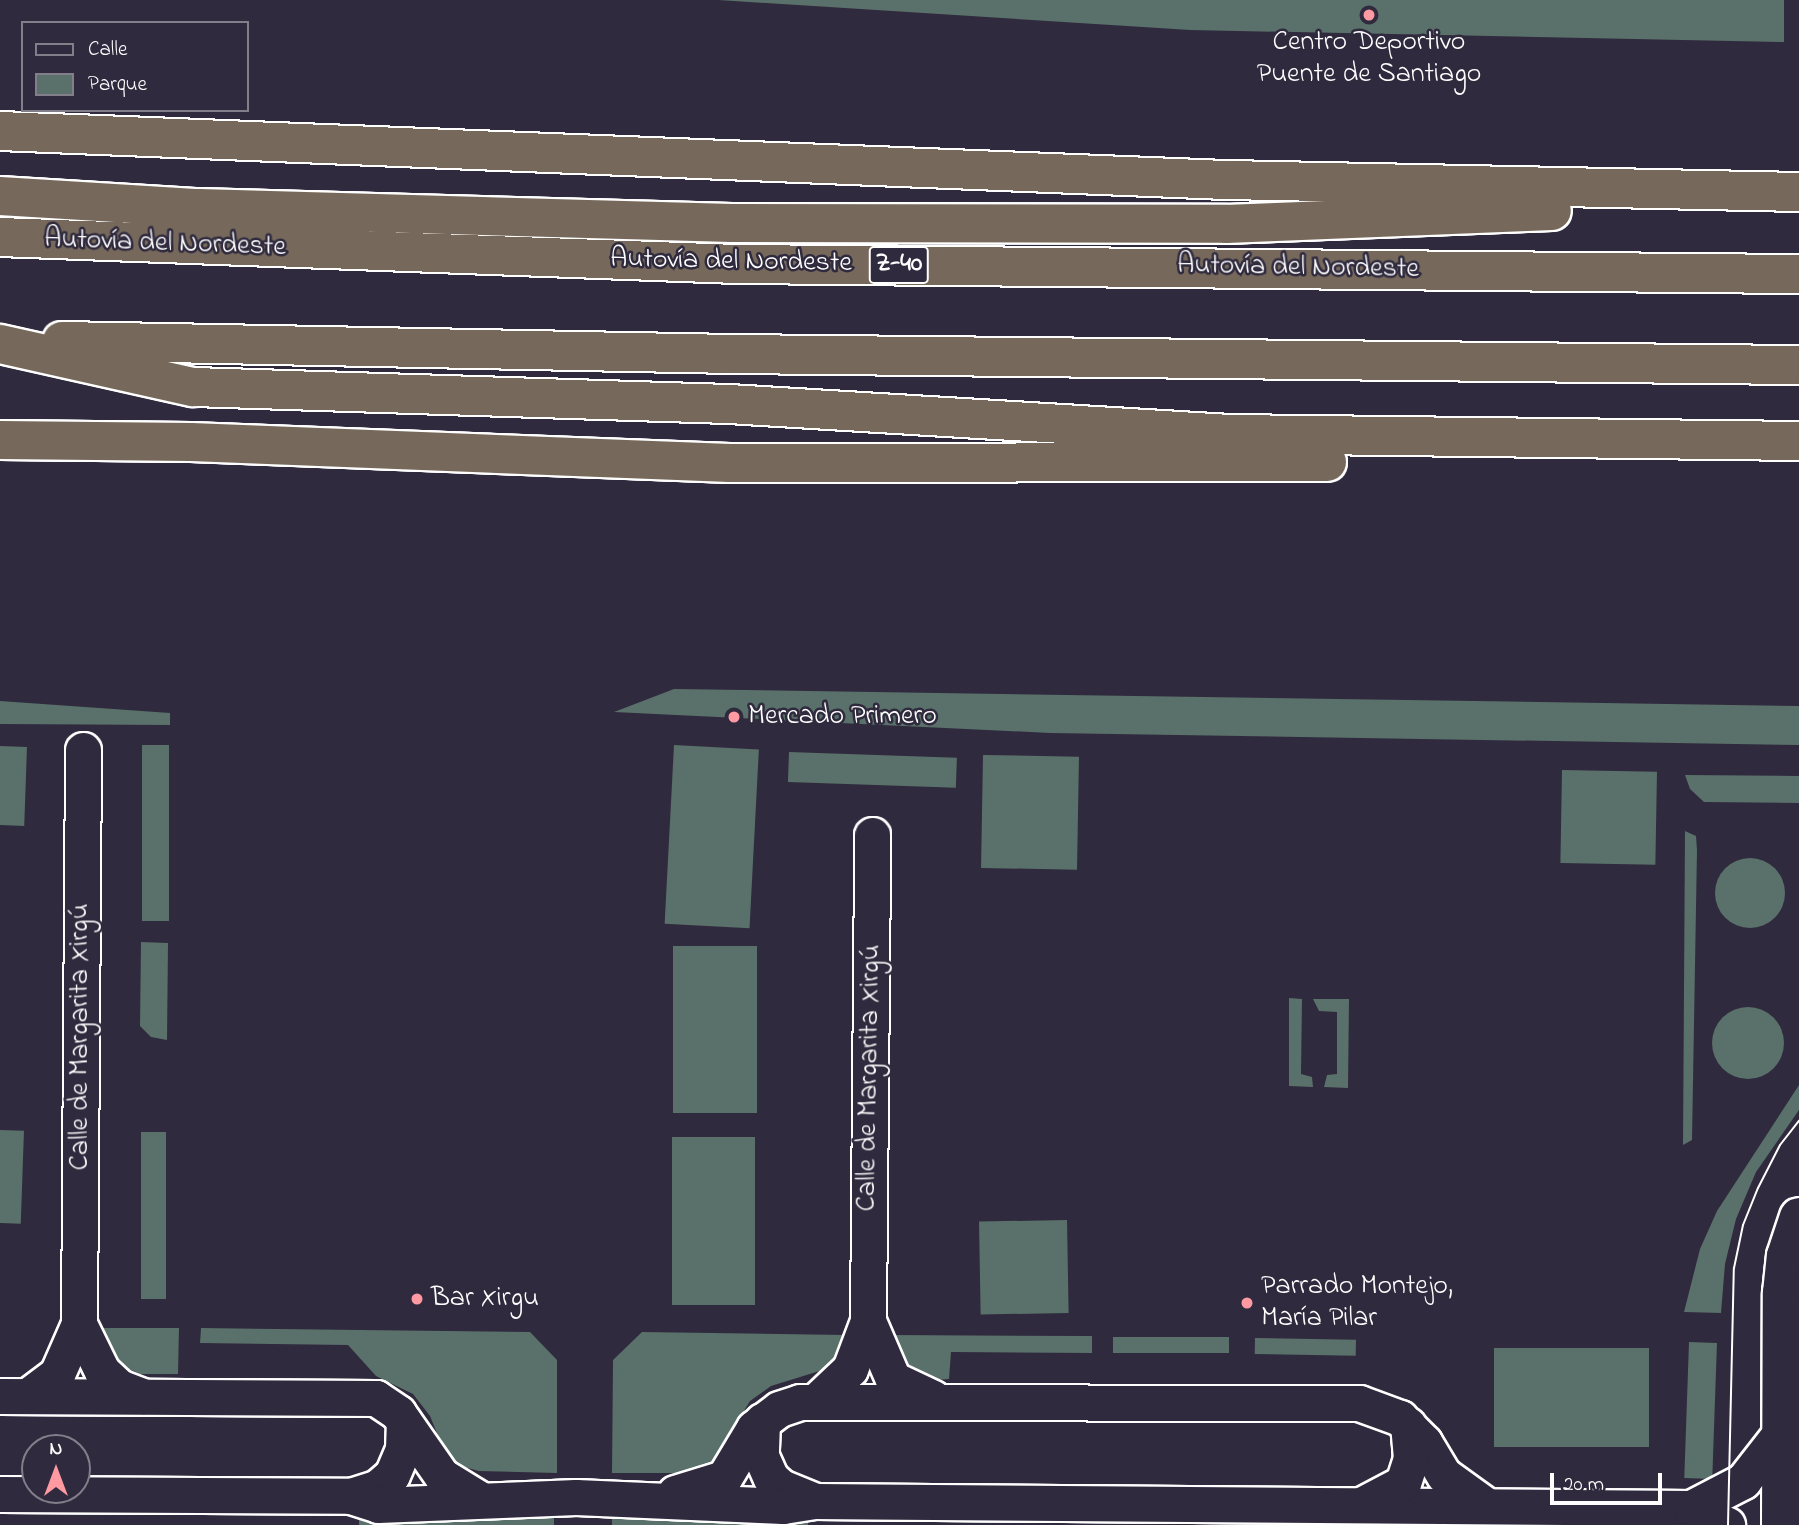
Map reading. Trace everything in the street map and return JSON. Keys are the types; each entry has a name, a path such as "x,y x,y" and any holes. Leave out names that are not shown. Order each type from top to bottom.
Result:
{"highway":[{"path":"0,131 1227,180 1799,192"},
{"path":"0,196 199,208 759,223 1226,224 1799,200"},
{"name":"Autovía del Nordeste","path":"0,237 736,264 1799,274"},
{"path":"0,339 703,353 1799,365"},
{"path":"0,344 193,387 729,404 1229,434 1799,441"},
{"path":"0,422 191,442"},
{"path":"0,440 191,442 730,464 1799,462"}],"main road":[{"path":"1781,1525 1779,1435 1782,1293 1786,1256 1799,1217"}],"street":[{"name":"Calle de Margarita Xirgú","path":"15,1396 57,1374 79,1324 83,750"},
{"name":"Calle de Margarita Xirgú","path":"815,1402 850,1369 867,1321 872,835"},
{"name":"Calle de Margarita Xirgú","path":"867,1321 893,1378 911,1392 935,1399"},
{"name":"Calle de Margarita Xirgú","path":"79,1324 102,1371 119,1387 145,1397"},
{"name":"Calle de Margarita Xirgú","path":"15,1396 360,1396 384,1401 404,1422 442,1476 478,1498"},
{"name":"Calle de Margarita Xirgú","path":"650,1498 703,1488 724,1478 762,1421 788,1405 935,1399 1359,1404 1388,1410 1408,1425 1444,1475 1487,1506"},
{"name":"Calle de Margarita Xirgú","path":"762,1421 761,1457 771,1478 780,1487 815,1501"},
{"name":"Calle de Margarita Xirgú","path":"351,1496 378,1487 392,1475 403,1449 404,1422"},
{"name":"Calle de Margarita Xirgú","path":"1360,1505 1403,1483 1411,1458 1408,1425"},
{"name":"Calle de Margarita Xirgú","path":"1690,1508 1743,1481 1779,1435"},
{"name":"Calle de Margarita Xirgú","path":"0,1494 351,1496 378,1505 453,1505 478,1498 650,1498 743,1506 815,1501 1690,1508 1727,1525"}],"green space":[{"name":"Centro Deportivo Puente de Santiago","path":"718,0 1784,0 1784,42 1190,30"},
{"path":"674,689 1799,706 1799,745 1050,733 614,712"},
{"path":"0,701 170,713 170,725 0,724"},
{"path":"142,745 169,745 169,921 142,921"},
{"path":"674,745 759,749 750,928 665,924"},
{"path":"0,746 27,747 24,826 0,825"},
{"path":"789,752 957,758 956,788 788,782"},
{"path":"983,755 1079,757 1077,870 981,868"},
{"path":"1562,770 1657,772 1655,865 1560,863"},
{"path":"1685,775 1799,776 1799,803 1704,802 1690,789"},
{"path":"1685,831 1696,836 1697,850 1692,1140 1683,1145"},
{"path":"1750,858 1775,868 1785,893 1775,918 1750,928 1725,918 1715,893 1725,868"},
{"path":"141,942 168,943 167,1040 151,1037 140,1026"},
{"path":"673,946 757,946 757,1113 673,1113"},
{"path":"1289,998 1302,999 1301,1074 1312,1077 1313,1087 1289,1086"},
{"path":"1313,999 1349,999 1348,1088 1324,1087 1327,1075 1337,1074 1337,1012 1319,1011"},
{"path":"1748,1007 1768,1013 1778,1023 1784,1043 1778,1063 1768,1073 1748,1079 1728,1073 1718,1063 1712,1043 1718,1023 1728,1013"},
{"path":"1799,1085 1799,1110 1756,1172 1736,1219 1725,1264 1721,1313 1684,1312 1700,1249 1717,1211"},
{"path":"0,1130 24,1131 21,1224 0,1223"},
{"path":"141,1132 166,1132 166,1299 141,1299"},
{"path":"672,1137 755,1137 755,1305 672,1305"},
{"path":"1067,1220 1069,1313 981,1315 979,1222"},
{"path":"101,1328 179,1328 178,1374 140,1374 126,1368 113,1359 102,1340"},
{"path":"201,1328 530,1332 557,1360 557,1473 479,1471 460,1466 443,1448 430,1416 413,1394 376,1376 348,1345 200,1343"},
{"path":"642,1332 846,1335 838,1356 826,1369 771,1386 750,1401 712,1463 686,1473 612,1473 613,1360"},
{"path":"889,1335 1092,1336 1092,1353 951,1352 949,1379 937,1380 907,1370"},
{"path":"1113,1337 1229,1337 1229,1353 1113,1353"},
{"path":"1255,1338 1356,1340 1356,1356 1255,1354"},
{"path":"1689,1342 1717,1343 1712,1479 1684,1478"},
{"path":"1494,1348 1649,1348 1649,1447 1494,1447"},
{"path":"359,1514 554,1516 554,1525 359,1525"},
{"path":"612,1515 808,1519 808,1525 612,1525"}],"tram line":[{"path":"1728,1525 1734,1268 1743,1225 1758,1188 1780,1145 1799,1121"}],"place":[{"name":"Centro Deportivo Puente de Santiago","path":"1369,15"},
{"name":"Mercado Primero","path":"734,717"},
{"name":"Bar Xirgu","path":"417,1299"},
{"name":"Parrado Montejo, María Pilar","path":"1247,1303"}]}
